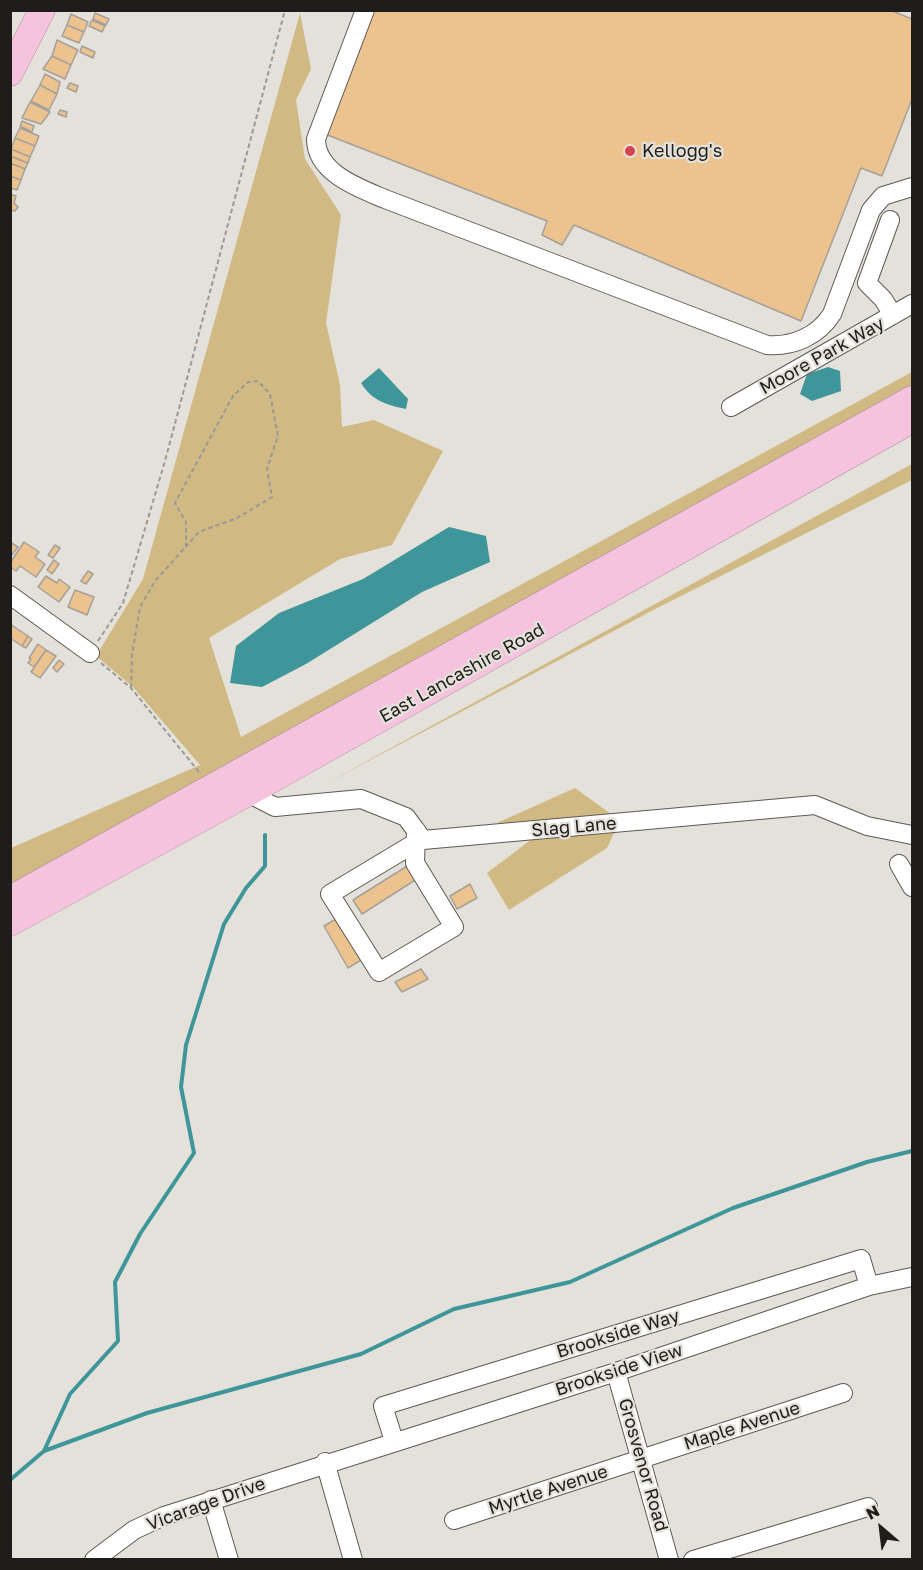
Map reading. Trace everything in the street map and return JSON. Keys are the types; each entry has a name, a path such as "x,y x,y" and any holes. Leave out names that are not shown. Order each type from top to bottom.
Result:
{"highway":[{"path":"10,73 42,10"},
{"name":"East Lancashire Road","path":"10,922 230,791 912,399"},
{"name":"East Lancashire Road","path":"10,899 230,791 912,420"}],"street":[{"path":"365,10 316,139 319,156 333,171 346,181 385,199 767,345 790,344 805,338 826,323 832,314 871,210 883,196 912,188"},
{"path":"890,220 867,283 893,315"},
{"name":"Moore Park Way","path":"731,406 912,304"},
{"path":"10,595 90,653"},
{"name":"Slag Lane","path":"230,791 275,807 361,799 406,818 416,837 423,840 815,805 867,826 912,835"},
{"path":"416,837 415,862 454,927 379,972 330,894 416,837"},
{"path":"899,864 912,886"},
{"name":"Brookside Way","path":"394,1441 383,1406 861,1259 869,1286"},
{"name":"Brookside View","path":"325,1462 616,1371 869,1286 912,1277"},
{"name":"Grosvenor Road","path":"616,1371 669,1560"},
{"name":"Maple Avenue","path":"642,1459 843,1393"},
{"name":"Myrtle Avenue","path":"454,1520 642,1459"},
{"path":"325,1462 353,1560"},
{"name":"Vicarage Drive","path":"94,1560 148,1523 325,1462"},
{"path":"211,1500 229,1560"},
{"path":"693,1560 868,1507"}],"path":[{"path":"230,791 131,688 90,653 123,603 165,461 285,10"},
{"path":"131,688 132,655 140,607 155,581 186,548 199,532 237,518 272,497 267,469 278,436 270,394 258,381 248,382 233,396 175,503 186,522 186,548"}],"shaded area":[{"path":"300,13 311,69 296,100 305,159 341,215 326,323 340,385 342,427 374,420 443,451 392,545 340,559 209,638 241,737 912,372 912,387 11,887 11,848 200,765 133,687 96,656 143,579"},
{"path":"912,464 912,480 659,607 323,785"},
{"path":"575,788 611,814 615,831 607,848 509,910 487,873 532,839 530,824 497,823"}],"water":[{"path":"828,367 840,371 841,391 812,401 800,394 807,374"},
{"path":"379,368 408,399 406,409 380,401 361,383"},
{"path":"449,527 486,536 490,562 422,592 306,664 262,687 230,683 236,646 279,613 363,579"}],"building":[{"name":"Kellogg's","path":"372,10 890,10 912,19 912,99 882,176 861,168 801,321 574,225 562,245 542,235 547,221 325,134"},
{"path":"95,13 109,19 106,25 93,19"},
{"path":"71,14 88,22 84,32 67,25"},
{"path":"92,20 105,26 102,32 89,26"},
{"path":"67,25 84,32 79,43 62,36"},
{"path":"57,40 78,50 71,65 52,56"},
{"path":"82,46 95,52 93,58 80,52"},
{"path":"52,56 71,65 65,79 43,69"},
{"path":"45,74 60,82 57,94 40,85"},
{"path":"70,83 78,86 76,92 67,88"},
{"path":"40,85 57,94 49,110 31,101"},
{"path":"30,102 50,112 41,124 22,118"},
{"path":"60,110 67,112 66,117 58,114"},
{"path":"22,121 34,126 32,132 20,126"},
{"path":"20,128 39,136 35,146 15,138"},
{"path":"15,138 35,146 30,157 11,149"},
{"path":"11,149 30,157 28,163 10,156"},
{"path":"10,156 28,163 25,169 10,163"},
{"path":"10,163 25,169 21,180 10,176"},
{"path":"10,176 21,180 17,190 10,188"},
{"path":"10,194 16,196 14,203 18,207 15,211 10,210"},
{"path":"10,542 18,547 10,557"},
{"path":"24,542 39,552 35,557 45,564 36,577 20,566 16,571 10,567"},
{"path":"55,545 60,548 53,558 48,555"},
{"path":"54,560 59,564 52,574 47,570"},
{"path":"88,571 93,574 86,584 81,581"},
{"path":"46,576 57,583 59,579 70,587 59,602 38,587"},
{"path":"75,590 94,597 87,615 68,607"},
{"path":"10,624 28,636 22,646 10,638"},
{"path":"28,636 32,639 26,648 22,646"},
{"path":"38,644 46,650 34,667 28,663"},
{"path":"46,650 56,656 40,678 31,672"},
{"path":"59,660 64,664 57,672 53,668"},
{"path":"412,863 420,877 362,914 353,900"},
{"path":"470,884 477,898 457,909 450,896"},
{"path":"341,916 366,957 348,968 324,926"},
{"path":"421,969 428,979 402,992 395,982"}],"waterway":[{"path":"44,1451 70,1394 118,1341 115,1282 140,1234 194,1153 181,1087 186,1045 224,924 246,888 265,866 265,835"},
{"path":"10,1480 44,1451 147,1413 361,1354 454,1309 570,1282 733,1208 867,1162 912,1151"}],"place":[{"name":"Kellogg's","path":"630,151"}]}
